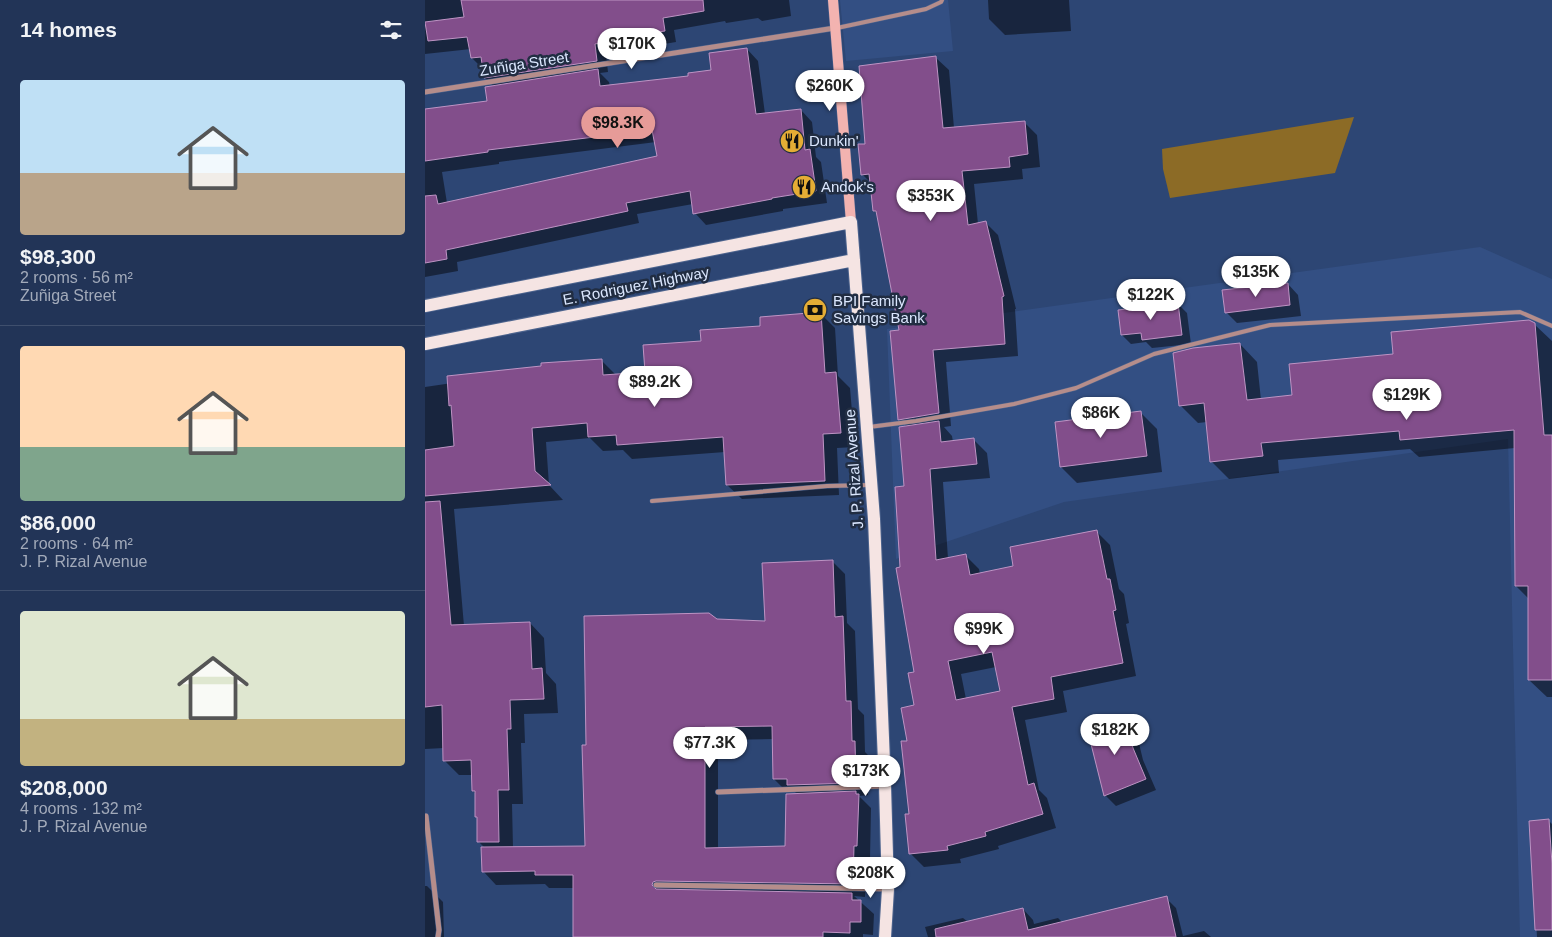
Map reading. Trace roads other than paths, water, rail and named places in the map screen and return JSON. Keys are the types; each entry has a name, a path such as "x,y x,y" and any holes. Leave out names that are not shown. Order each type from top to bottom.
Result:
{"main road":[{"name":"J. P. Rizal Avenue","path":"833,0 874,519 888,889 885,937"},
{"name":"E. Rodriguez Highway","path":"425,306 851,222"},
{"name":"E. Rodriguez Highway","path":"425,344 854,260"}],"street":[{"name":"Zuñiga Street","path":"425,92 835,28"},
{"path":"718,792 885,786"},
{"path":"426,816 439,930 438,937"},
{"path":"656,885 888,889"}],"lane":[{"path":"835,28 926,9 942,0"},
{"path":"867,427 916,421 1014,404 1077,388 1154,354 1270,325 1520,312 1552,326"},
{"path":"652,501 827,486 871,485"}],"place":[{"name":"Dunkin'","path":"792,141"},
{"name":"Andok's","path":"804,187"},
{"name":"BPI Family Savings Bank","path":"815,310"}]}
